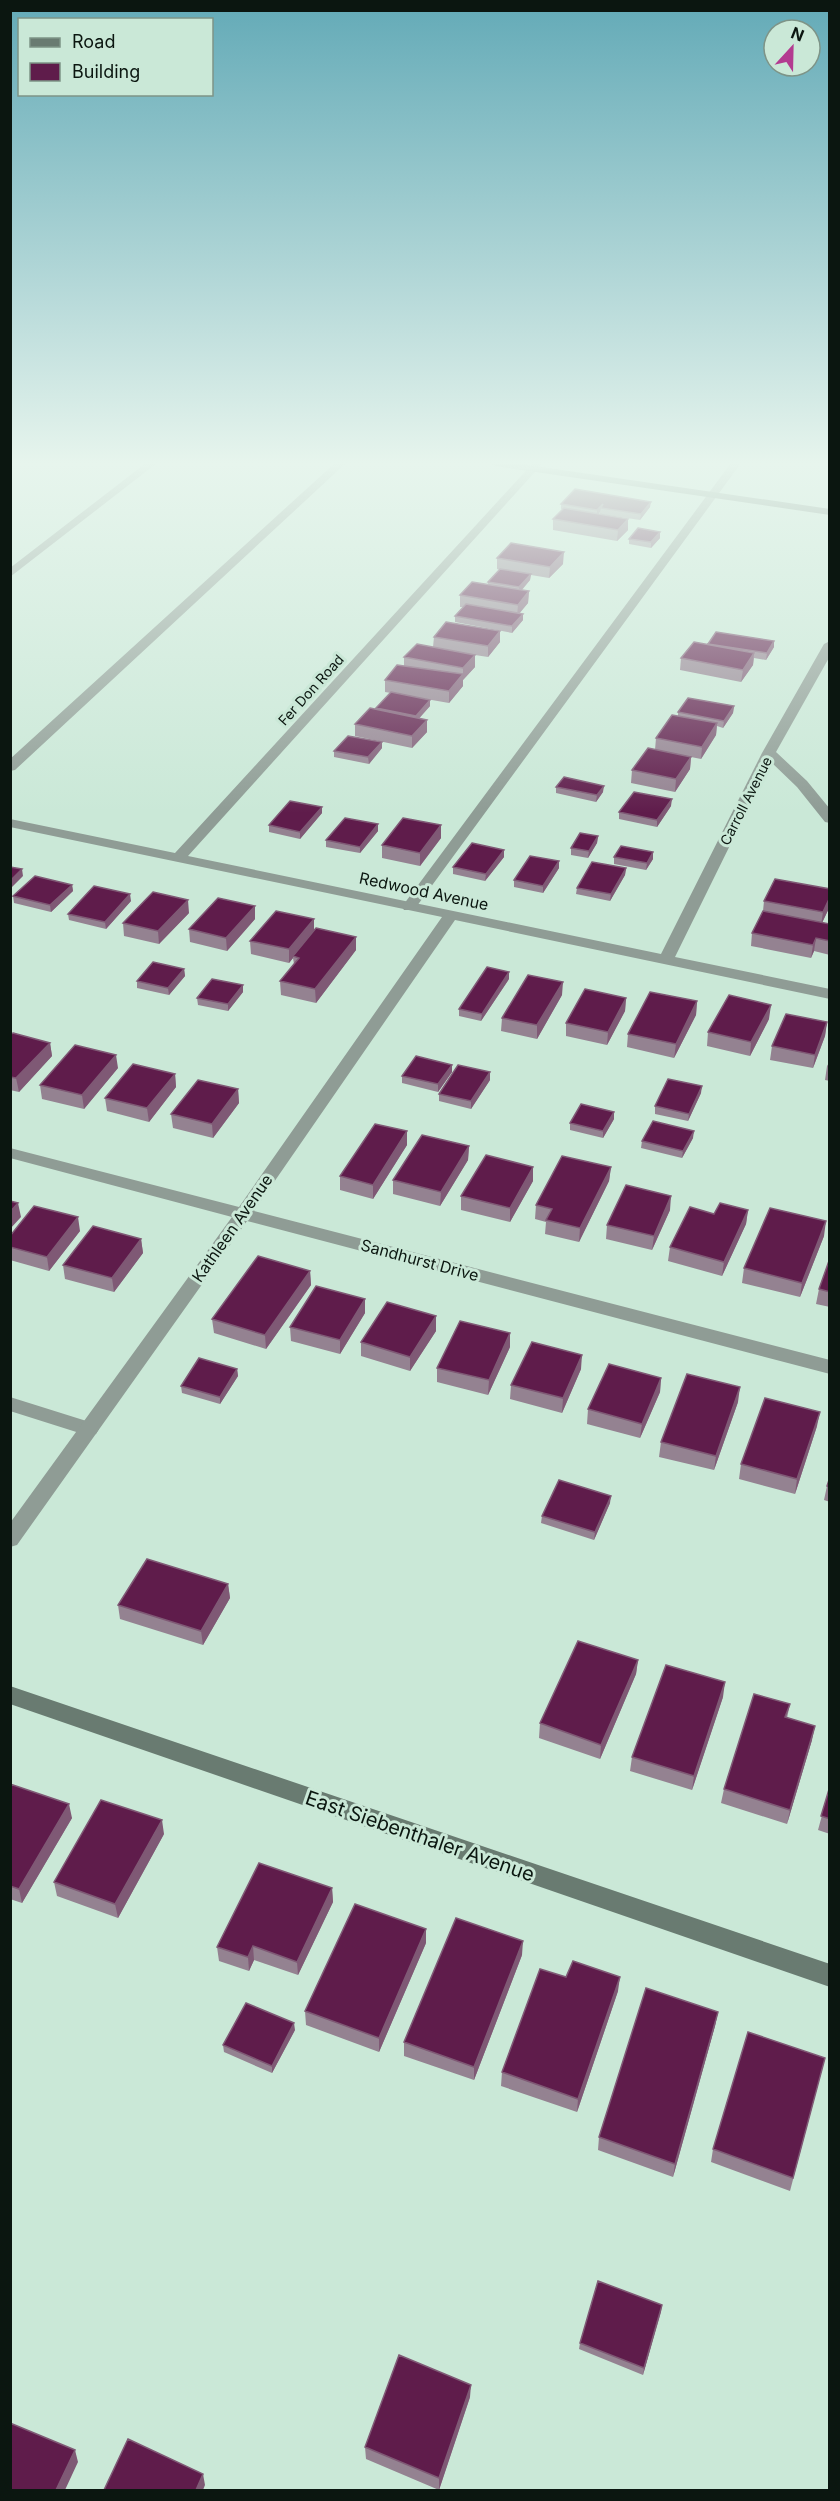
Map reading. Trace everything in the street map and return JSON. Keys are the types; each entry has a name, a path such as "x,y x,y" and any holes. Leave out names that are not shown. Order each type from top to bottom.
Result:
{"main road":[{"name":"East Siebenthaler Avenue","path":"10,1695 140,1737 457,1849 830,1976"}],"street":[{"path":"10,767 214,580"},
{"name":"Fer Don Road","path":"178,858 431,580"},
{"path":"409,907 650,580"},
{"name":"Carroll Avenue","path":"666,960 769,753 830,644"},
{"path":"769,753 802,784 830,819"},
{"name":"Redwood Avenue","path":"10,823 830,994"},
{"name":"Kathleen Avenue","path":"10,1539 243,1214 451,915"},
{"name":"Sandhurst Drive","path":"10,1153 830,1367"},
{"path":"10,1404 89,1429"}],"building":[{"path":"490,580 526,580 519,587 488,582"},
{"path":"472,582 529,591 518,605 460,595"},
{"path":"466,604 523,614 512,626 455,616"},
{"path":"446,622 500,631 488,646 434,637"},
{"path":"716,632 774,641 767,653 708,644"},
{"path":"694,642 754,653 743,670 681,658"},
{"path":"417,644 475,655 463,668 404,657"},
{"path":"397,665 463,674 449,691 385,680"},
{"path":"391,692 430,700 416,716 376,708"},
{"path":"688,698 734,706 724,721 678,712"},
{"path":"370,708 427,720 412,736 355,724"},
{"path":"672,715 717,723 702,747 656,738"},
{"path":"348,736 382,742 368,757 334,751"},
{"path":"648,748 691,757 676,779 632,770"},
{"path":"564,777 604,786 597,795 556,787"},
{"path":"634,792 672,799 657,820 619,812"},
{"path":"290,801 322,807 300,832 269,825"},
{"path":"345,818 378,824 360,847 326,840"},
{"path":"403,818 441,825 420,853 382,845"},
{"path":"580,833 598,836 589,851 571,848"},
{"path":"472,843 504,850 486,874 453,867"},
{"path":"621,846 653,852 647,863 614,857"},
{"path":"530,856 559,861 543,886 514,880"},
{"path":"592,862 626,868 611,894 577,888"},
{"path":"10,867 22,869 10,881"},
{"path":"35,876 72,885 50,905 13,896"},
{"path":"775,879 830,889 830,897 823,912 764,901"},
{"path":"94,886 130,894 105,922 68,914"},
{"path":"153,892 188,900 158,931 123,923"},
{"path":"218,898 255,906 226,938 189,929"},
{"path":"276,911 314,919 289,949 250,941"},
{"path":"763,911 830,924 830,941 816,938 813,945 752,933"},
{"path":"316,928 356,937 315,989 280,981 299,958 293,956"},
{"path":"153,962 184,969 168,988 137,981"},
{"path":"487,967 509,972 482,1014 459,1009"},
{"path":"528,975 563,982 537,1025 502,1018"},
{"path":"212,979 243,985 228,1004 197,998"},
{"path":"585,989 626,998 608,1032 566,1023"},
{"path":"650,992 697,1001 676,1044 628,1034"},
{"path":"729,995 771,1005 751,1042 708,1032"},
{"path":"786,1014 827,1022 815,1055 772,1046"},
{"path":"13,1033 50,1043 16,1078 10,1077 10,1035"},
{"path":"75,1045 116,1055 82,1095 40,1085"},
{"path":"416,1056 452,1065 438,1084 402,1076"},
{"path":"133,1064 175,1074 147,1108 105,1098"},
{"path":"458,1065 490,1072 471,1101 439,1094"},
{"path":"668,1079 702,1086 689,1114 655,1106"},
{"path":"198,1080 238,1089 212,1124 171,1114"},
{"path":"581,1104 614,1112 603,1131 570,1123"},
{"path":"653,1121 694,1131 683,1151 642,1141"},
{"path":"375,1124 407,1131 373,1185 340,1176"},
{"path":"422,1135 469,1146 441,1192 393,1180"},
{"path":"486,1155 533,1167 510,1208 461,1196"},
{"path":"562,1156 611,1167 580,1228 546,1220 552,1209 536,1205"},
{"path":"626,1185 671,1196 654,1236 607,1225"},
{"path":"10,1201 18,1203 10,1212"},
{"path":"720,1203 748,1210 724,1262 670,1247 690,1207 714,1214"},
{"path":"34,1206 78,1217 47,1257 10,1247 10,1236"},
{"path":"770,1208 826,1221 802,1283 744,1268"},
{"path":"93,1226 141,1239 112,1278 63,1265"},
{"path":"258,1256 310,1271 265,1335 212,1319"},
{"path":"830,1258 830,1292 819,1289"},
{"path":"316,1286 365,1299 340,1340 290,1327"},
{"path":"387,1302 436,1316 410,1357 361,1342"},
{"path":"460,1321 510,1333 489,1380 437,1368"},
{"path":"532,1342 582,1355 563,1398 511,1385"},
{"path":"199,1358 237,1369 220,1397 181,1386"},
{"path":"609,1364 661,1378 642,1424 588,1409"},
{"path":"687,1374 740,1387 716,1456 661,1442"},
{"path":"765,1398 820,1412 797,1479 741,1464"},
{"path":"559,1480 611,1496 595,1532 542,1516"},
{"path":"147,1559 228,1584 201,1631 118,1605"},
{"path":"578,1641 638,1660 601,1745 540,1723"},
{"path":"666,1665 725,1682 694,1776 632,1757"},
{"path":"754,1694 790,1704 785,1717 815,1726 790,1810 724,1789"},
{"path":"10,1784 69,1804 19,1889 10,1886"},
{"path":"830,1786 830,1819 821,1816"},
{"path":"101,1800 162,1820 115,1904 54,1882"},
{"path":"259,1863 332,1888 297,1962 253,1946 248,1957 217,1947"},
{"path":"355,1904 426,1929 379,2038 305,2011"},
{"path":"456,1918 523,1941 474,2067 404,2042"},
{"path":"573,1961 620,1977 578,2099 502,2072 540,1969 566,1977"},
{"path":"646,1988 718,2012 675,2164 599,2137"},
{"path":"246,2003 294,2023 272,2066 223,2045"},
{"path":"748,2032 825,2058 793,2178 713,2149"},
{"path":"598,2281 662,2305 644,2368 580,2343"},
{"path":"399,2355 471,2385 439,2478 365,2447"},
{"path":"10,2423 75,2450 56,2490 10,2490"},
{"path":"128,2439 203,2474 196,2490 104,2490"}]}
